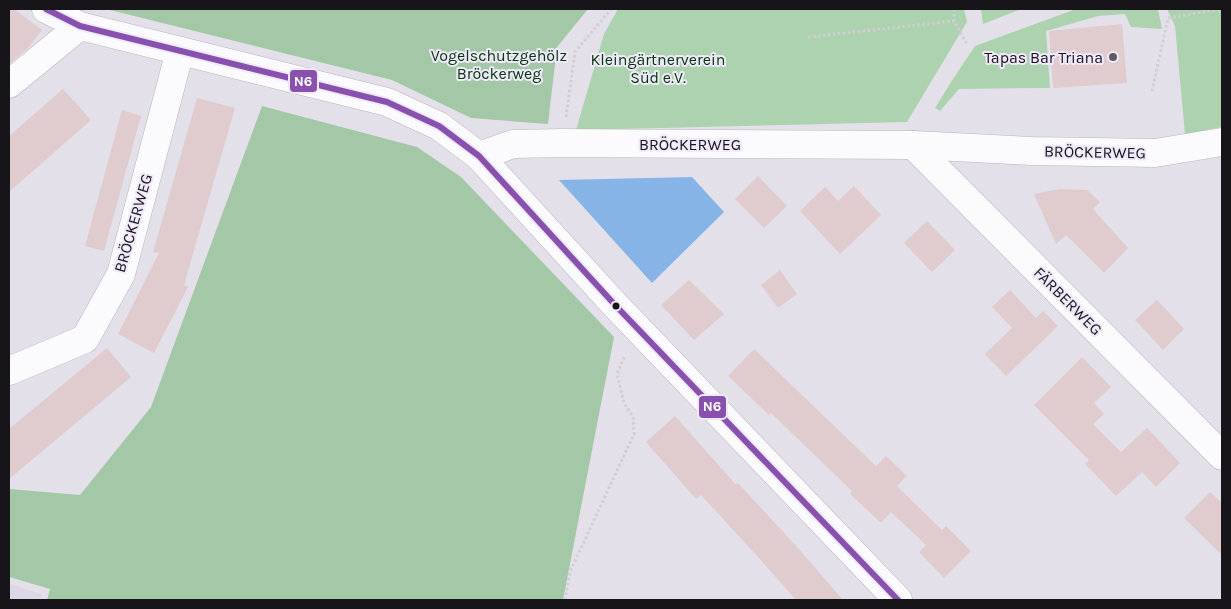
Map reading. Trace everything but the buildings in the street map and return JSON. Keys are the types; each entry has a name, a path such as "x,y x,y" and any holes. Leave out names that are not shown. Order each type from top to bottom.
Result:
{"street":[{"path":"46,9 80,26 387,102 439,126 479,156 616,306 898,600"},
{"path":"9,84 80,26"},
{"name":"BRÖCKERWEG","path":"9,371 84,339 120,274 180,51"},
{"name":"BRÖCKERWEG","path":"479,156 513,144 562,143 913,146 1033,151 1155,153 1222,142"},
{"name":"FÄRBERWEG","path":"913,146 1222,456"}],"path":[{"path":"562,143 575,52 611,9"},
{"path":"954,9 954,22 967,44"},
{"path":"1152,91 1168,18 1222,9"},
{"path":"808,37 954,22"},
{"path":"565,600 570,572 634,434 633,417 624,403 617,374 636,326"}],"shaded area":[{"path":"9,584 42,594 40,600 9,600"}],"green space":[{"name":"Vogelschutzgehölz Bröckerweg","path":"106,9 588,9 557,47 548,124 471,118 392,80"},
{"name":"Kleingärtnerverein Süd e.V.","path":"618,9 964,9 967,22 907,122 576,130 604,34"},
{"path":"981,9 1021,9 983,24"},
{"path":"1076,9 1158,9 1162,29 1131,27 1125,14 1098,16 1046,31 1050,88 959,89 940,111 935,108 975,46"},
{"path":"1167,9 1222,9 1222,127 1185,134 1175,26"},
{"path":"262,106 417,147 461,177 614,337 563,600 47,600 50,589 9,577 9,489 80,495 151,407"}],"water":[{"path":"692,177 724,212 652,283 559,180"}],"transit line":[{"name":"N6","path":"46,9 80,26 387,102 439,126 479,156 616,306 898,600"}],"place":[{"name":"Tapas Bar Triana","path":"1113,57"}]}
